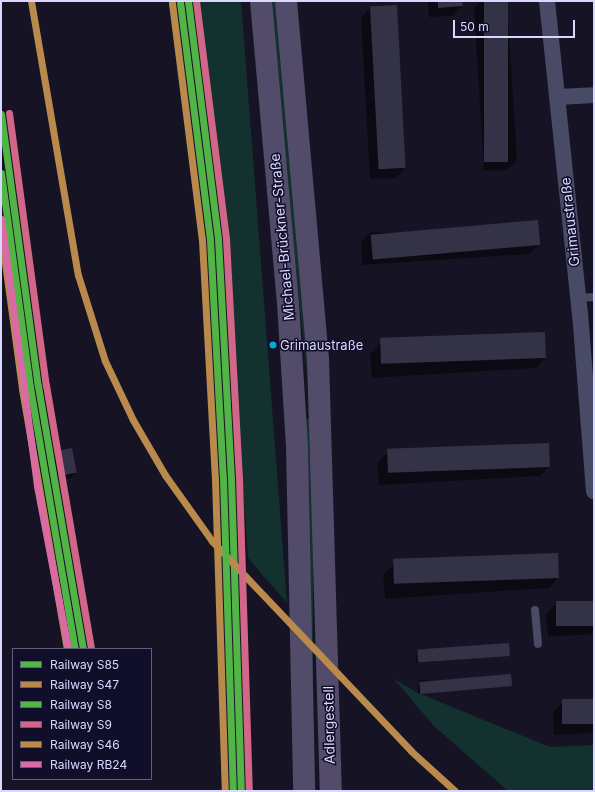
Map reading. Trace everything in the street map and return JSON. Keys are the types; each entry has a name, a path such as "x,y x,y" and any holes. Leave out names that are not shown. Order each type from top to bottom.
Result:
{"main road":[{"name":"Michael-Brückner-Straße","path":"261,1 288,303 300,570"},
{"name":"Michael-Brückner-Straße","path":"286,1 308,218 320,406 326,563"},
{"path":"288,303 301,330 306,405 320,406"},
{"name":"Adlergestell","path":"326,563 331,791"},
{"name":"Adlergestell","path":"300,570 304,791"}],"street":[{"name":"Grimaustraße","path":"547,1 558,97 586,298 594,491"},
{"path":"558,97 594,95"}],"lane":[{"path":"535,610 538,644"}],"green space":[{"path":"198,1 241,1 287,603 248,558 225,221"},
{"path":"268,1 279,1 305,279 309,393"},
{"path":"303,419 313,419 313,791 303,791"},
{"path":"394,679 418,693 550,747 594,745 594,791 508,791 435,727"}],"building":[{"path":"438,1 462,1 463,6 438,8"},
{"path":"484,1 508,1 508,162 484,162"},
{"path":"397,5 406,168 379,169 370,6"},
{"path":"538,220 540,245 373,260 371,235"},
{"path":"545,332 546,358 381,364 380,338"},
{"path":"549,443 550,467 388,473 387,449"},
{"path":"72,448 77,473 62,475 57,451"},
{"path":"558,553 559,578 394,584 393,559"},
{"path":"556,601 594,601 594,626 556,626"},
{"path":"509,643 510,656 418,662 417,649"},
{"path":"511,674 512,686 420,694 419,682"},
{"path":"562,699 594,699 594,724 562,724"}],"rail line":[{"name":"S47","path":"31,1 78,275 105,361 133,420 165,475 212,541 411,751 455,791"},
{"name":"S85","path":"188,1 218,239 231,478 241,791"},
{"name":"S9","path":"196,1 226,239 239,478 249,791"},
{"name":"S8","path":"180,2 210,240 223,478 233,791"},
{"name":"S46","path":"172,3 202,240 215,479 225,791"},
{"name":"S9","path":"9,113 46,385 91,648"},
{"name":"S85","path":"1,114 38,386 83,648"},
{"name":"S8","path":"1,173 30,387 75,648"},
{"name":"RB24","path":"1,219 37,486 68,648"},
{"name":"S46","path":"1,233 22,389 67,648"}],"place":[{"name":"Grimaustraße","path":"273,345"}]}
